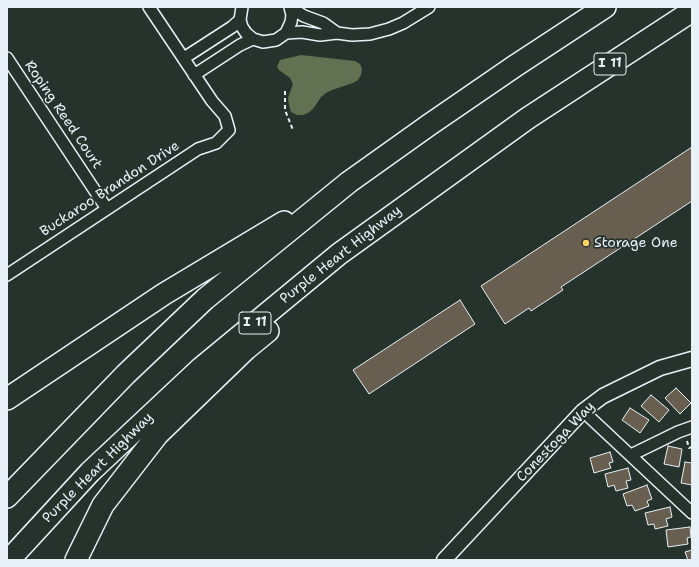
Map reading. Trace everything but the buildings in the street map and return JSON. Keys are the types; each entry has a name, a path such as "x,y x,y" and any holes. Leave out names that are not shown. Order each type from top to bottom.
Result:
{"highway":[{"path":"7,497 126,374 205,300 349,182 514,66 605,7"},
{"name":"Purple Heart Highway","path":"9,560 90,472 201,368 339,254 528,118 692,11"},
{"path":"76,560 103,505 158,434 246,349 528,118"},
{"path":"7,399 164,294 349,182"}],"street":[{"path":"150,7 194,75 240,45 253,39"},
{"path":"242,7 240,20 246,33 253,39 263,42 276,40 286,33 291,22 290,8"},
{"path":"286,33 302,32 320,35 337,33 352,35 370,34 389,29 403,23 429,7"},
{"path":"290,8 304,16 323,23 337,33"},
{"path":"184,58 232,27 240,20"},
{"name":"Roping Reed Court","path":"7,58 107,209"},
{"name":"Buckaroo Brandon Drive","path":"7,275 198,149 216,144 229,130 225,116 212,101 194,75"},
{"name":"Conestoga Way","path":"444,560 583,411 603,396 660,368 692,359"},
{"path":"583,411 692,513"},
{"path":"631,455 692,427"}],"path":[{"path":"285,92 285,110 293,130"},
{"path":"686,438 689,448 692,447"}],"green space":[{"path":"301,55 355,61 360,64 362,69 361,75 358,80 353,83 326,93 308,113 297,115 291,112 288,98 293,84 290,78 277,67 280,60"}],"place":[{"name":"Storage One","path":"586,243"}]}
